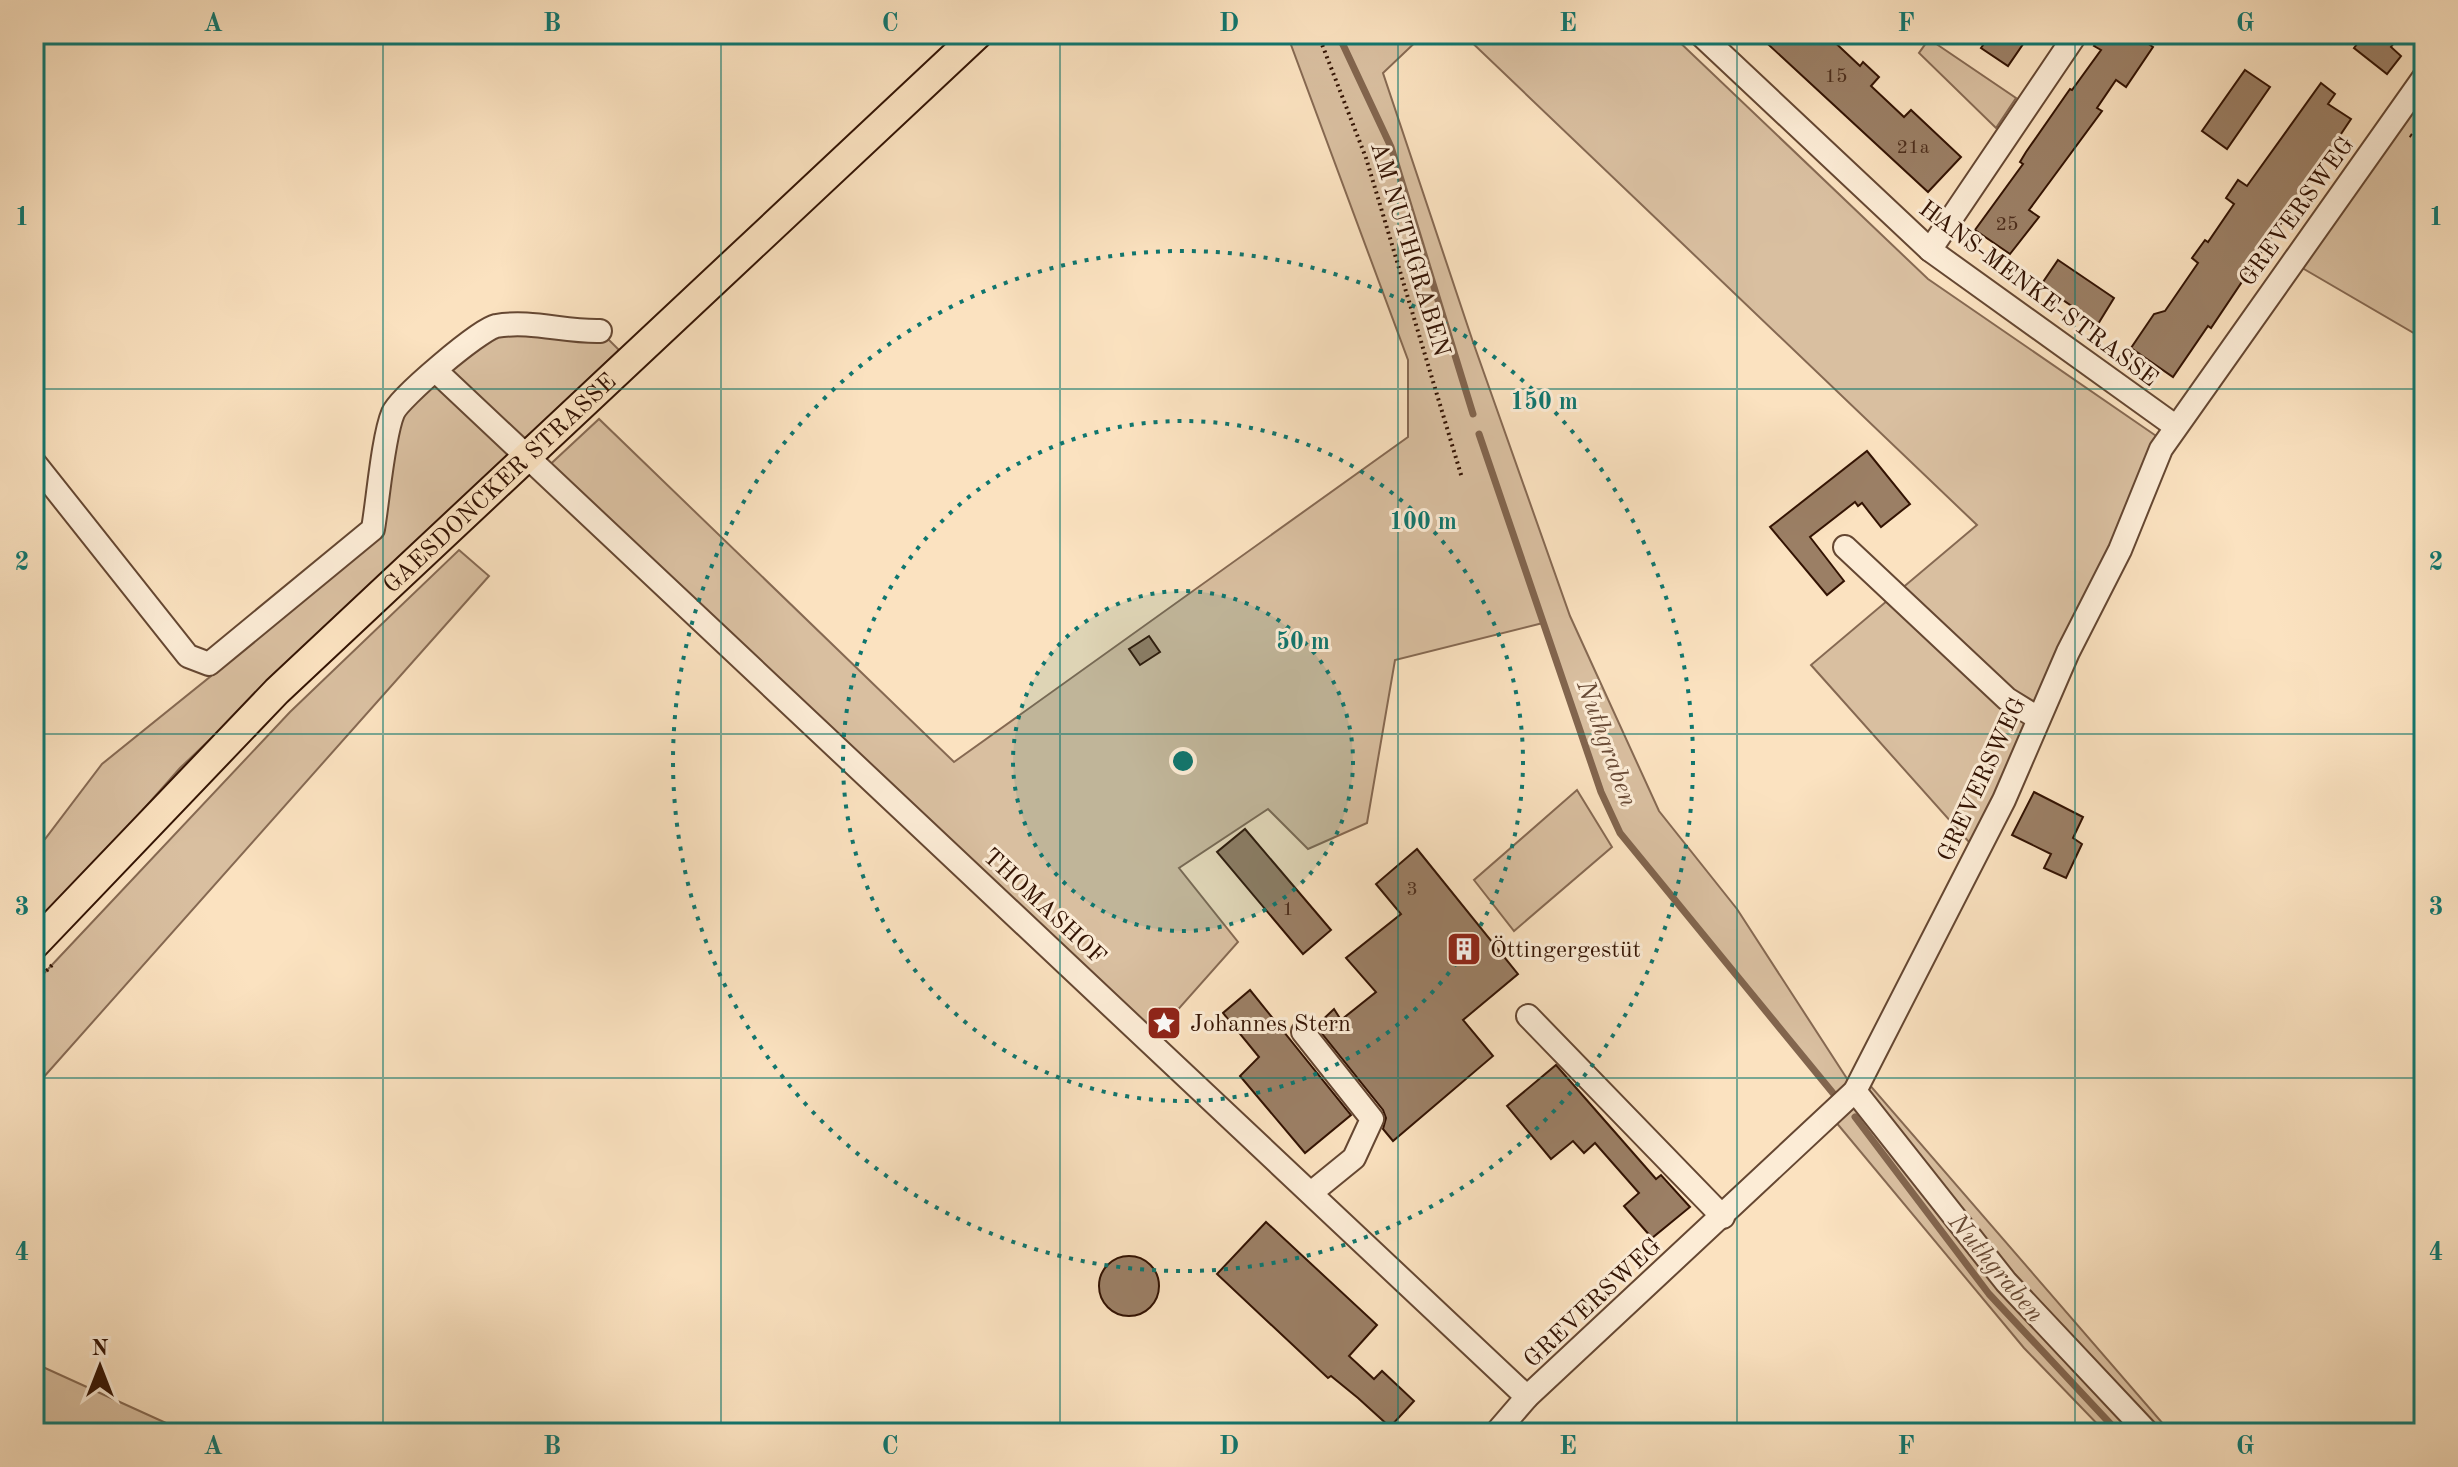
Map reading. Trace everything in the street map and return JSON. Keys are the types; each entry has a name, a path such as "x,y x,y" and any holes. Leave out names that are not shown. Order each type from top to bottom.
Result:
{"main road":[{"name":"GAESDONCKER STRASSE","path":"34,945 277,691 524,456 978,34"}],"street":[{"name":"HANS-MENKE-STRASSE","path":"1700,34 1930,250 2175,426"},
{"path":"1930,250 2076,34"},
{"name":"GREVERSWEG","path":"1496,1433 1527,1397 1855,1091 2004,800 2038,718 2175,426 2424,77"},
{"path":"34,462 188,656 209,664 373,529 393,411 470,339 492,327 532,322 578,332 600,331"},
{"name":"THOMASHOF","path":"436,371 1527,1397"},
{"path":"1845,547 2007,699 2038,718"},
{"path":"1528,1016 1723,1217"},
{"path":"1303,1032 1372,1119 1354,1158 1311,1193"},
{"path":"1855,1091 2006,1282 2148,1433"}],"path":[{"name":"AM NUTHGRABEN","path":"1318,34 1366,158 1462,478"}],"shaded area":[{"path":"1287,34 1424,34 1383,73 1473,342 1570,616 1659,811 1737,909 1855,1091 1862,1076 2171,1433 2106,1433 2024,1348 1830,1115 1842,1103 1620,833 1601,792 1543,623 1395,660 1367,823 1308,849 1268,809 1179,868 1238,942 1150,1041 542,472 599,419 954,762 1408,437 1408,360"},
{"path":"1463,34 1671,34 1928,279 2165,442 1977,851 1811,665 1977,525"},
{"path":"1929,39 2016,98 1996,128 1919,53"},
{"path":"2424,77 2424,339 2292,262"},
{"path":"492,327 600,331 619,350 180,768 34,933 34,842 45,839 102,764 211,676 209,664 373,529 393,411"},
{"path":"459,550 489,576 34,1088 34,984 290,712"},
{"path":"1577,790 1612,847 1514,931 1474,880"},
{"path":"34,1363 188,1433 56,1433 34,1423"}],"building":[{"path":"1757,34 1826,34 1860,66 1863,62 1879,77 1871,86 1904,117 1911,110 1961,157 1928,192"},
{"path":"1991,34 2030,34 2008,66 1981,48"},
{"path":"2102,34 2134,34 2153,47 2126,87 2116,80 2097,108 2102,111 2029,210 2039,217 2010,254 1975,230 2023,164 2020,162 2026,152 2070,89 2101,50 2094,46"},
{"path":"2365,34 2401,34 2391,47 2401,56 2387,74 2354,48"},
{"path":"2245,70 2270,87 2227,149 2202,131"},
{"path":"2321,83 2335,94 2328,104 2351,119 2211,328 2208,326 2173,377 2131,348 2154,314 2165,311 2198,263 2192,258 2205,240 2208,242 2234,204 2226,198 2238,180 2247,186"},
{"path":"2058,260 2114,298 2098,324 2041,285"},
{"path":"1867,451 1910,504 1881,527 1862,503 1858,506 1855,502 1810,537 1844,581 1827,595 1770,527"},
{"path":"1149,636 1160,652 1140,665 1129,649"},
{"path":"2034,792 2083,817 2073,838 2082,844 2066,878 2044,868 2051,854 2012,835"},
{"path":"1245,829 1331,930 1303,954 1217,852"},
{"path":"1417,849 1518,974 1463,1020 1493,1056 1393,1141 1383,1129 1386,1118 1383,1110 1316,1026 1334,1009 1341,1020 1376,992 1346,958 1401,914 1376,884"},
{"path":"1250,990 1351,1115 1305,1153 1240,1076 1259,1057 1223,1013"},
{"path":"1556,1065 1656,1179 1661,1175 1690,1207 1652,1238 1624,1206 1639,1193 1595,1143 1584,1153 1573,1141 1551,1159 1507,1106"},
{"path":"1266,1222 1377,1325 1349,1356 1374,1379 1382,1371 1414,1401 1390,1427 1331,1376 1328,1378 1217,1274"},
{"path":"1129,1256 1150,1265 1159,1286 1150,1307 1129,1316 1108,1307 1099,1286 1108,1265"}],"waterway":[{"name":"Nuthgraben","path":"1338,34 1391,147 1473,414"},
{"name":"Nuthgraben","path":"1479,434 1601,792 1620,833 1837,1098"},
{"name":"Nuthgraben","path":"1855,1117 1989,1294 2119,1433"}],"place":[{"name":"Öttingergestüt","path":"1464,949"},
{"name":"Johannes Stern","path":"1164,1023"}]}
